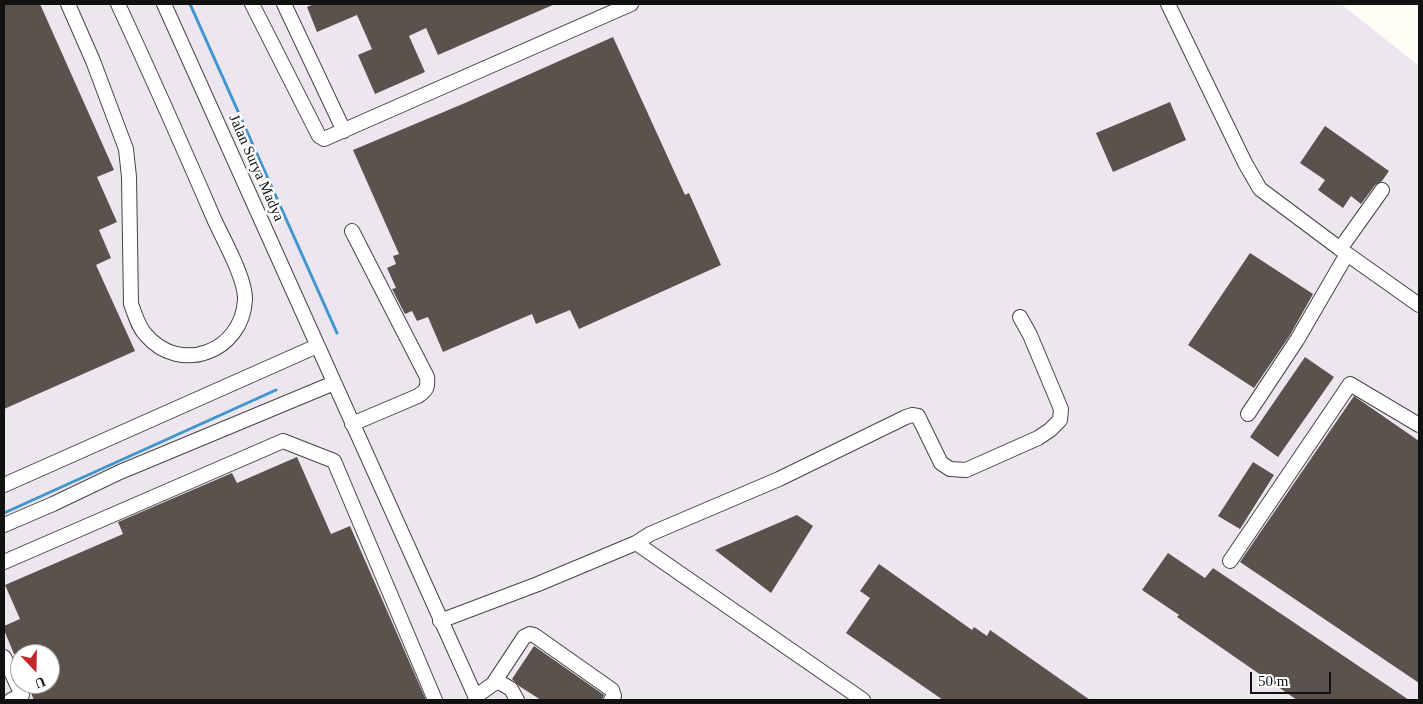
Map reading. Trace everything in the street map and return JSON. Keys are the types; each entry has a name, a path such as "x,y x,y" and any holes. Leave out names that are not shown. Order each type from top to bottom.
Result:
{"street":[{"path":"68,4 93,61 126,149 129,177 132,304 135,316 144,333 152,341 166,350 197,356 219,348 236,330 242,316 244,294 236,268 174,125 118,4"},
{"name":"Jalan Surya Madya","path":"164,4 476,699"},
{"path":"252,4 319,136 324,139 631,4"},
{"path":"284,4 344,131"},
{"path":"1168,4 1245,164 1260,189 1419,305"},
{"path":"1248,414 1297,340 1343,251 1382,190"},
{"path":"352,231 427,376 428,385 425,391 418,396 352,424"},
{"path":"440,621 538,584 636,542 650,534 780,479 912,415 918,416 941,463 950,469 966,470 1038,438 1060,420 1061,409 1030,335 1020,317"},
{"path":"4,486 317,346"},
{"path":"4,525 120,472 334,383"},
{"path":"1230,561 1350,384 1419,426"},
{"path":"4,562 283,441 334,462 435,700"},
{"path":"636,542 855,698"},
{"path":"476,699 493,684 524,637 530,634 612,690 614,696 611,700"},
{"path":"4,657 22,696 11,700"},
{"path":"493,684 499,682 511,688 516,700"}],"shaded area":[{"path":"4,4 1341,4 1419,66 1419,700 4,700"}],"building":[{"path":"4,4 40,4 114,170 97,177 117,222 99,230 111,258 96,265 135,351 4,409"},
{"path":"314,4 555,4 438,55 426,28 409,36 425,72 375,94 358,55 372,49 357,15 317,32 307,7"},
{"path":"613,37 685,195 689,193 721,265 579,329 570,310 536,324 532,314 443,352 428,317 417,321 412,311 405,314 392,289 396,288 387,268 396,264 393,256 399,254 353,150 465,103"},
{"path":"1170,102 1186,140 1113,172 1096,133"},
{"path":"1325,126 1389,171 1382,181 1375,185 1361,204 1351,196 1343,208 1318,190 1325,180 1300,163"},
{"path":"1250,253 1313,294 1290,335 1254,388 1188,345"},
{"path":"1305,357 1334,377 1278,457 1250,437"},
{"path":"1354,396 1419,441 1419,683 1240,562"},
{"path":"297,457 331,534 350,526 426,700 34,700 31,694 60,694 60,644 10,644 4,626 20,619 5,585 123,534 118,522 232,473 237,483"},
{"path":"1253,462 1274,475 1240,529 1218,516"},
{"path":"797,515 813,526 771,593 715,550"},
{"path":"1168,553 1205,578 1213,568 1409,700 1297,700 1177,617 1179,615 1142,590"},
{"path":"879,564 972,630 974,627 987,636 990,630 1090,700 943,700 846,633 870,598 860,591"},
{"path":"534,646 604,695 602,700 541,700 519,686 512,679"}],"waterway":[{"path":"190,4 337,333"},
{"path":"4,513 276,390"}]}
